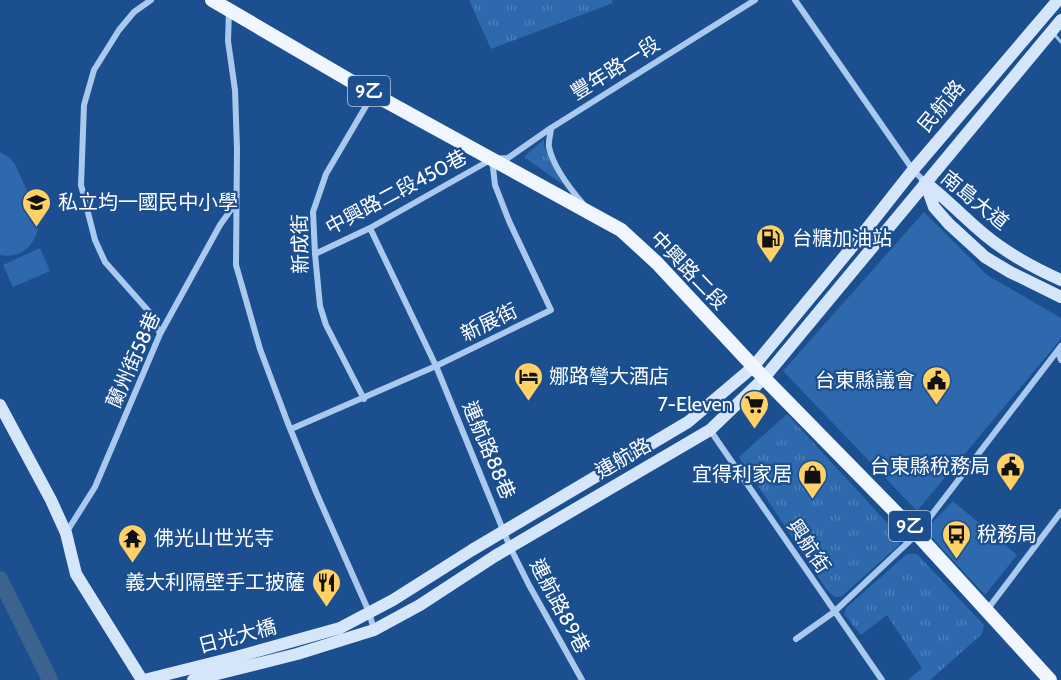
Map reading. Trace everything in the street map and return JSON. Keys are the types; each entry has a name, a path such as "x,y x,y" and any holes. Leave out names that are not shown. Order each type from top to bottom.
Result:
{"main road":[{"name":"中興路二段","path":"212,0 373,94 621,230 657,263 753,367 917,534 1050,680"}],"street":[{"path":"151,0 134,12 119,30 94,70 84,105 81,185 95,240 105,262 152,315 160,334"},
{"name":"豐年路一段","path":"492,159 508,158 551,128 755,0"},
{"path":"795,0 913,170 925,183"},
{"name":"民航路","path":"857,241 913,170 1058,0"},
{"path":"229,10 228,41 236,114 236,265 241,287 260,350 312,482 369,612 374,630"},
{"name":"民航路","path":"871,250 1061,20"},
{"name":"新成街","path":"364,399 326,325 318,292 313,212 326,174 373,94"},
{"path":"551,128 549,146 555,162 569,187 588,210"},
{"name":"中興路二段450巷","path":"315,254 370,228 492,159"},
{"name":"新展街","path":"291,429 364,399 552,310 509,221 495,185 492,159"},
{"name":"南島大道","path":"925,183 946,198 984,235 1017,258 1061,279"},
{"name":"南島大道","path":"925,183 934,207 985,257 1061,297"},
{"name":"蘭州街58巷","path":"66,533 95,487 160,334 220,225 236,203"},
{"name":"連航路88巷","path":"370,228 436,366 510,547"},
{"name":"連航路","path":"340,628 393,600 688,422 753,367 857,241"},
{"name":"連航路","path":"347,639 374,630 420,604 510,547 710,430 764,378 871,250"},
{"path":"1059,348 1061,360"},
{"path":"796,639 834,612 917,534 1059,348"},
{"path":"0,405 66,533 76,574 143,680"},
{"name":"興航街","path":"710,430 882,680"},
{"path":"613,466 621,481"},
{"path":"987,611 1061,512"},
{"name":"連航路89巷","path":"510,547 582,680"},
{"name":"日光大橋","path":"143,680 340,628"},
{"name":"日光大橋","path":"193,680 347,639"}],"green space":[{"path":"469,0 612,0 613,3 491,49"},
{"path":"544,139 544,145 562,184 524,157"},
{"path":"0,152 15,164 38,216 34,240 24,251 9,256 0,255"},
{"path":"924,212 987,275 1061,318 1061,339 917,511 783,371"},
{"path":"40,248 50,271 13,287 3,265"},
{"path":"787,414 901,538 899,545 841,597 835,597 827,590 739,457"},
{"path":"953,501 1017,555 985,595 925,530"},
{"path":"907,554 917,554 984,625 982,634 930,680 908,680 922,668 887,615 861,635 844,614 846,608"}],"waterway":[{"path":"1054,34 1061,42"},
{"path":"0,579 50,680"}],"place":[{"name":"私立均一國民中小學","path":"37,228"},
{"name":"台糖加油站","path":"771,264"},
{"name":"娜路彎大酒店","path":"528,402"},
{"name":"台東縣議會","path":"936,406"},
{"name":"7-Eleven","path":"754,430"},
{"name":"台東縣稅務局","path":"1011,492"},
{"name":"宜得利家居","path":"813,500"},
{"name":"稅務局","path":"956,560"},
{"name":"佛光山世光寺","path":"133,564"},
{"name":"義大利隔壁手工披薩","path":"326,608"}]}
